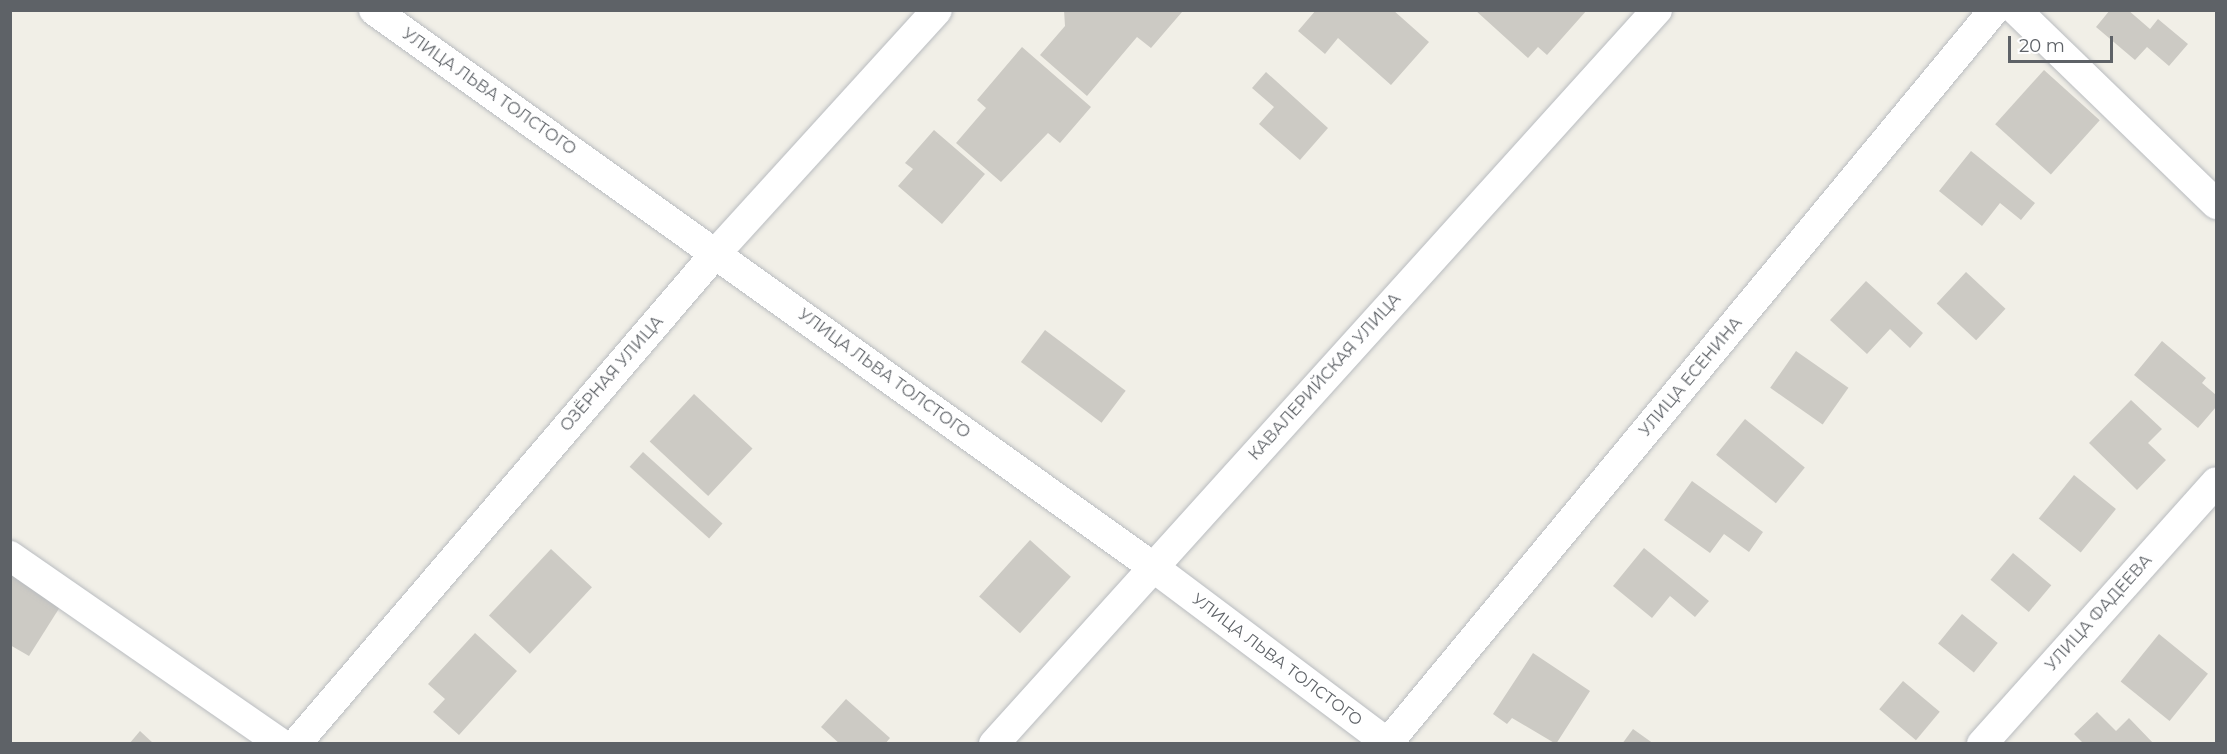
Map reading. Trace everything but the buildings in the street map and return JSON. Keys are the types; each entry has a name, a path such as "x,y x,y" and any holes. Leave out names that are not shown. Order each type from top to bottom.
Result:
{"street":[{"name":"УЛИЦА ЛЬВА ТОЛСТОГО","path":"374,10 1153,567 1388,743"},
{"name":"ОЗЁРНАЯ УЛИЦА","path":"296,744 716,253 937,10"},
{"name":"КАВАЛЕРИЙСКАЯ УЛИЦА","path":"994,744 1657,10"},
{"name":"УЛИЦА ЕСЕНИНА","path":"1388,743 1994,10"},
{"path":"2016,10 2217,204"},
{"name":"УЛИЦА ФАДЕЕВА","path":"1982,744 2217,482"},
{"path":"10,556 282,744"}]}
